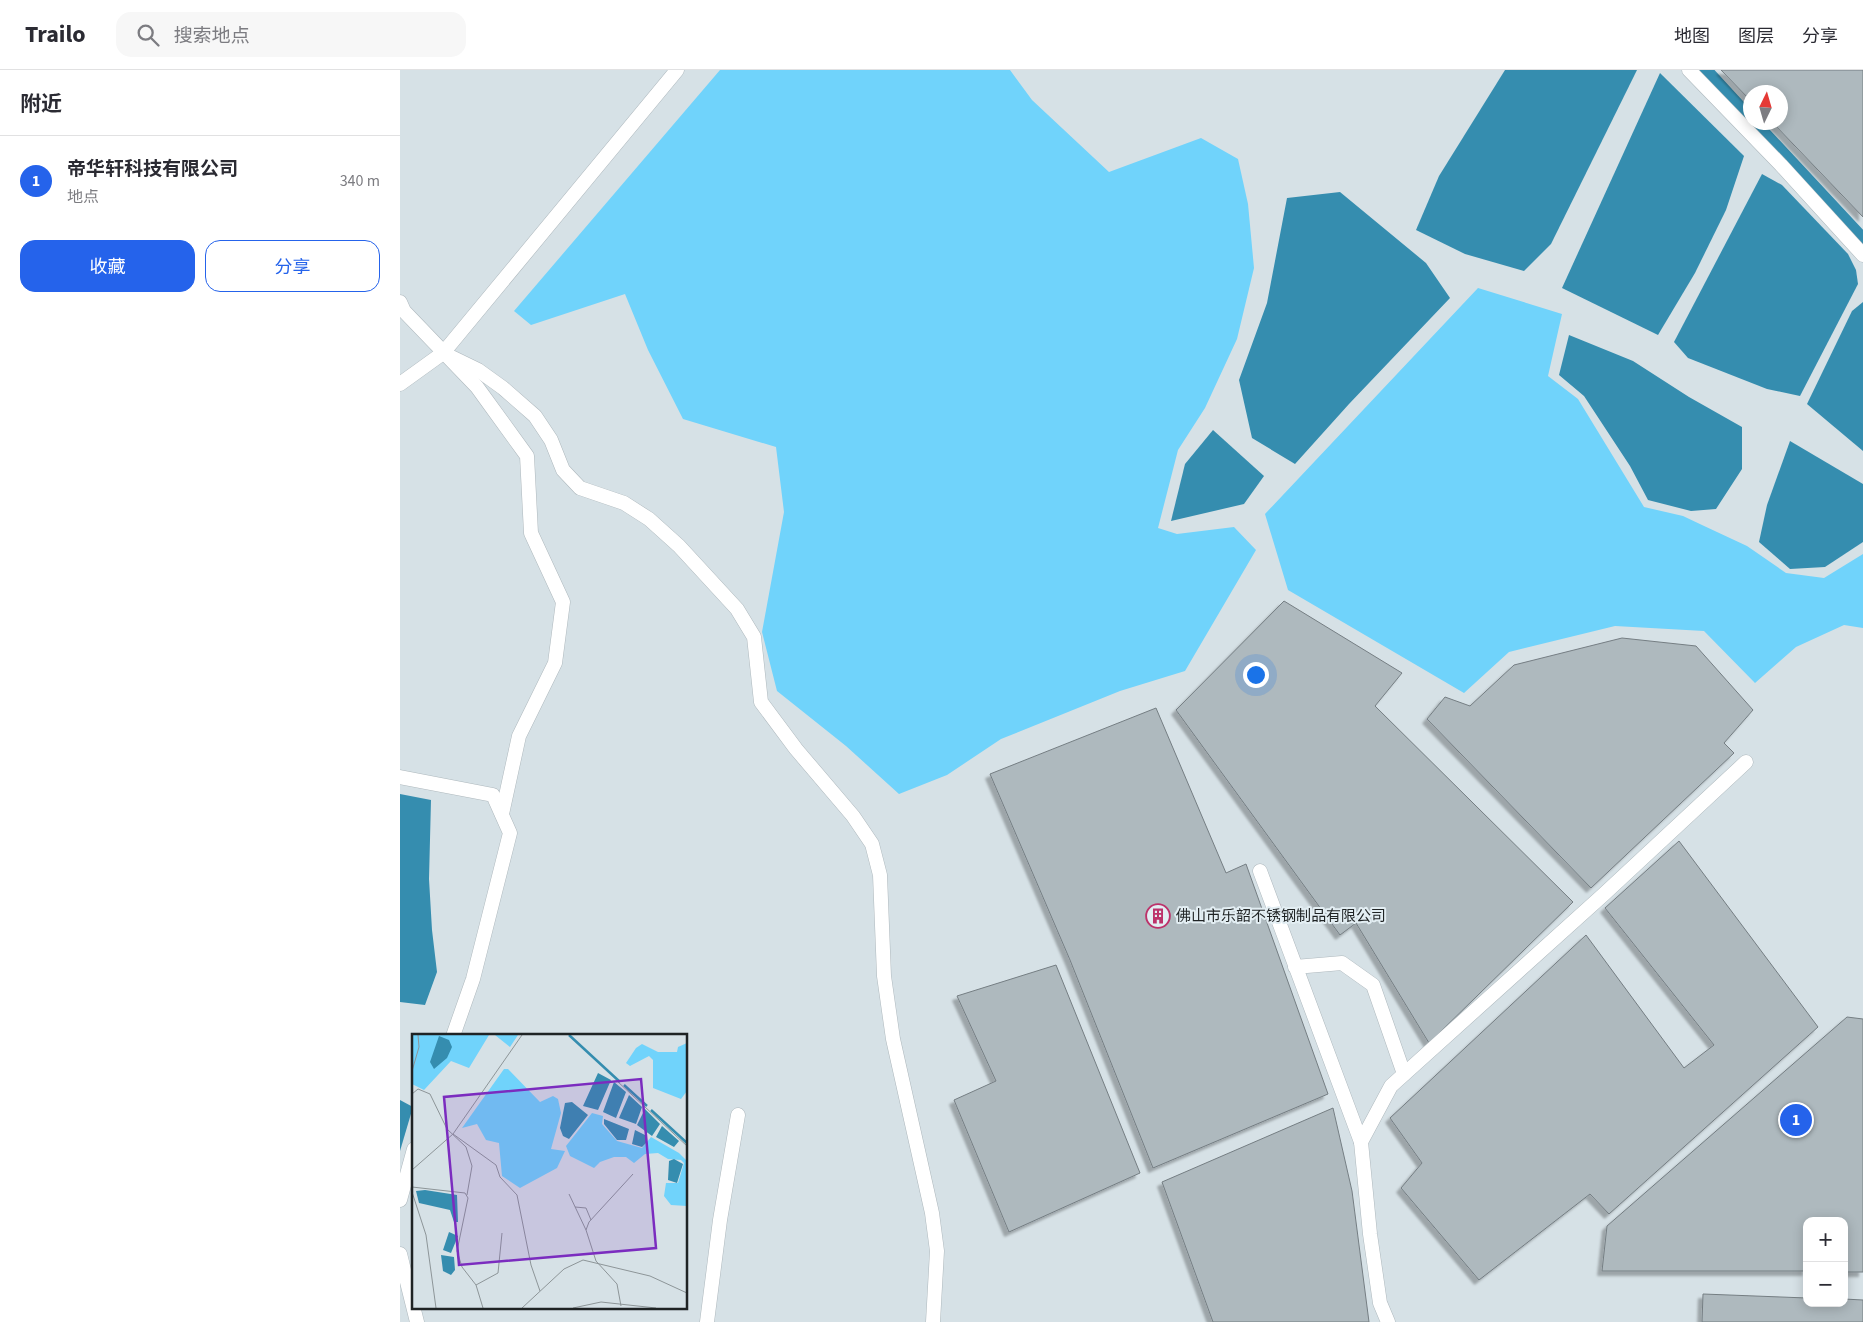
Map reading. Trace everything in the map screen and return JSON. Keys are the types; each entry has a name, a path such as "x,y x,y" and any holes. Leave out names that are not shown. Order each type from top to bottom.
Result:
{"street":[{"path":"400,384 443,353 677,70"},
{"path":"1689,70 1781,165 1863,255"},
{"path":"400,302 404,311 477,387 527,456 531,533 563,602 555,663 519,736 502,814"},
{"path":"443,353 478,370 503,388 535,416 551,440 563,470 580,488 624,503 649,519 680,546 737,609 754,636 761,702 796,749 853,816 872,844 880,875 884,976 893,1040 932,1213 937,1251 933,1322"},
{"path":"1361,1142 1391,1086 1603,895 1746,762"},
{"path":"400,777 493,795 510,833 473,979 454,1034"},
{"path":"1260,870 1361,1142 1370,1234 1380,1303 1388,1322"},
{"path":"1295,967 1342,963 1372,985 1404,1074"},
{"path":"707,1322 720,1220 738,1115"},
{"path":"400,1200 412,1156"},
{"path":"400,1254 412,1302"}],"shaded area":[{"path":"720,70 1010,70 1032,100 1109,172 1201,138 1238,159 1248,204 1254,268 1237,339 1205,408 1178,450 1158,528 1177,534 1234,527 1256,550 1185,671 1120,691 1001,739 947,775 899,794 846,746 777,691 762,632 784,512 776,447 683,419 648,350 625,294 531,325 514,311"},
{"path":"1505,70 1637,70 1551,244 1524,271 1465,254 1416,230 1439,176"},
{"path":"1660,73 1744,156 1726,210 1695,273 1658,335 1562,288"},
{"path":"1762,174 1782,185 1848,254 1856,270 1858,284 1800,396 1767,389 1688,358 1674,342"},
{"path":"1340,192 1426,263 1450,298 1295,464 1252,438 1239,380 1267,303 1287,198"},
{"path":"1478,288 1562,314 1548,376 1578,399 1644,507 1683,516 1747,546 1786,573 1824,578 1863,554 1863,628 1844,625 1796,647 1755,683 1704,631 1615,626 1509,652 1464,693 1288,590 1265,514"},
{"path":"1863,302 1863,451 1807,404 1852,311"},
{"path":"1569,335 1633,361 1689,397 1742,427 1742,469 1716,509 1691,511 1648,500 1630,466 1584,396 1559,375"},
{"path":"1213,430 1264,476 1244,504 1171,521 1185,464"},
{"path":"1790,441 1863,484 1863,542 1825,567 1790,569 1759,542 1767,505"},
{"path":"400,794 431,800 429,879 437,972 425,1005 400,1002"},
{"path":"400,1100 412,1106 412,1110 400,1151"}],"building":[{"path":"1721,70 1863,70 1863,217 1780,130 1788,130 1788,85 1743,85 1743,93"},
{"path":"1284,601 1402,673 1375,706 1573,902 1429,1043 1356,923 1340,935 1176,710"},
{"path":"1622,638 1696,646 1753,710 1724,743 1734,753 1591,888 1427,719 1445,697 1470,706 1514,665"},
{"name":"佛山市乐韶不锈钢制品有限公司","path":"1156,708 1226,873 1246,864 1328,1094 1153,1168 1070,960 990,774"},
{"path":"1679,841 1818,1027 1609,1214 1590,1194 1479,1280 1401,1188 1422,1163 1390,1118 1586,935 1684,1068 1714,1045 1605,908"},
{"path":"1056,965 1140,1173 1009,1232 954,1100 996,1081 957,996"},
{"path":"1847,1017 1863,1019 1863,1272 1848,1272 1848,1217 1803,1217 1803,1271 1602,1271 1607,1226"},
{"path":"1333,1108 1352,1191 1369,1322 1213,1322 1162,1182"},
{"path":"1703,1294 1803,1298 1803,1307 1848,1307 1848,1299 1863,1300 1863,1322 1702,1322"}],"waterway":[{"path":"1705,70 1743,111"},
{"path":"1760,130 1863,240"}],"place":[{"name":"佛山市乐韶不锈钢制品有限公司","path":"1158,916"},
{"name":"帝华轩科技有限公司","path":"1796,1120"}]}
